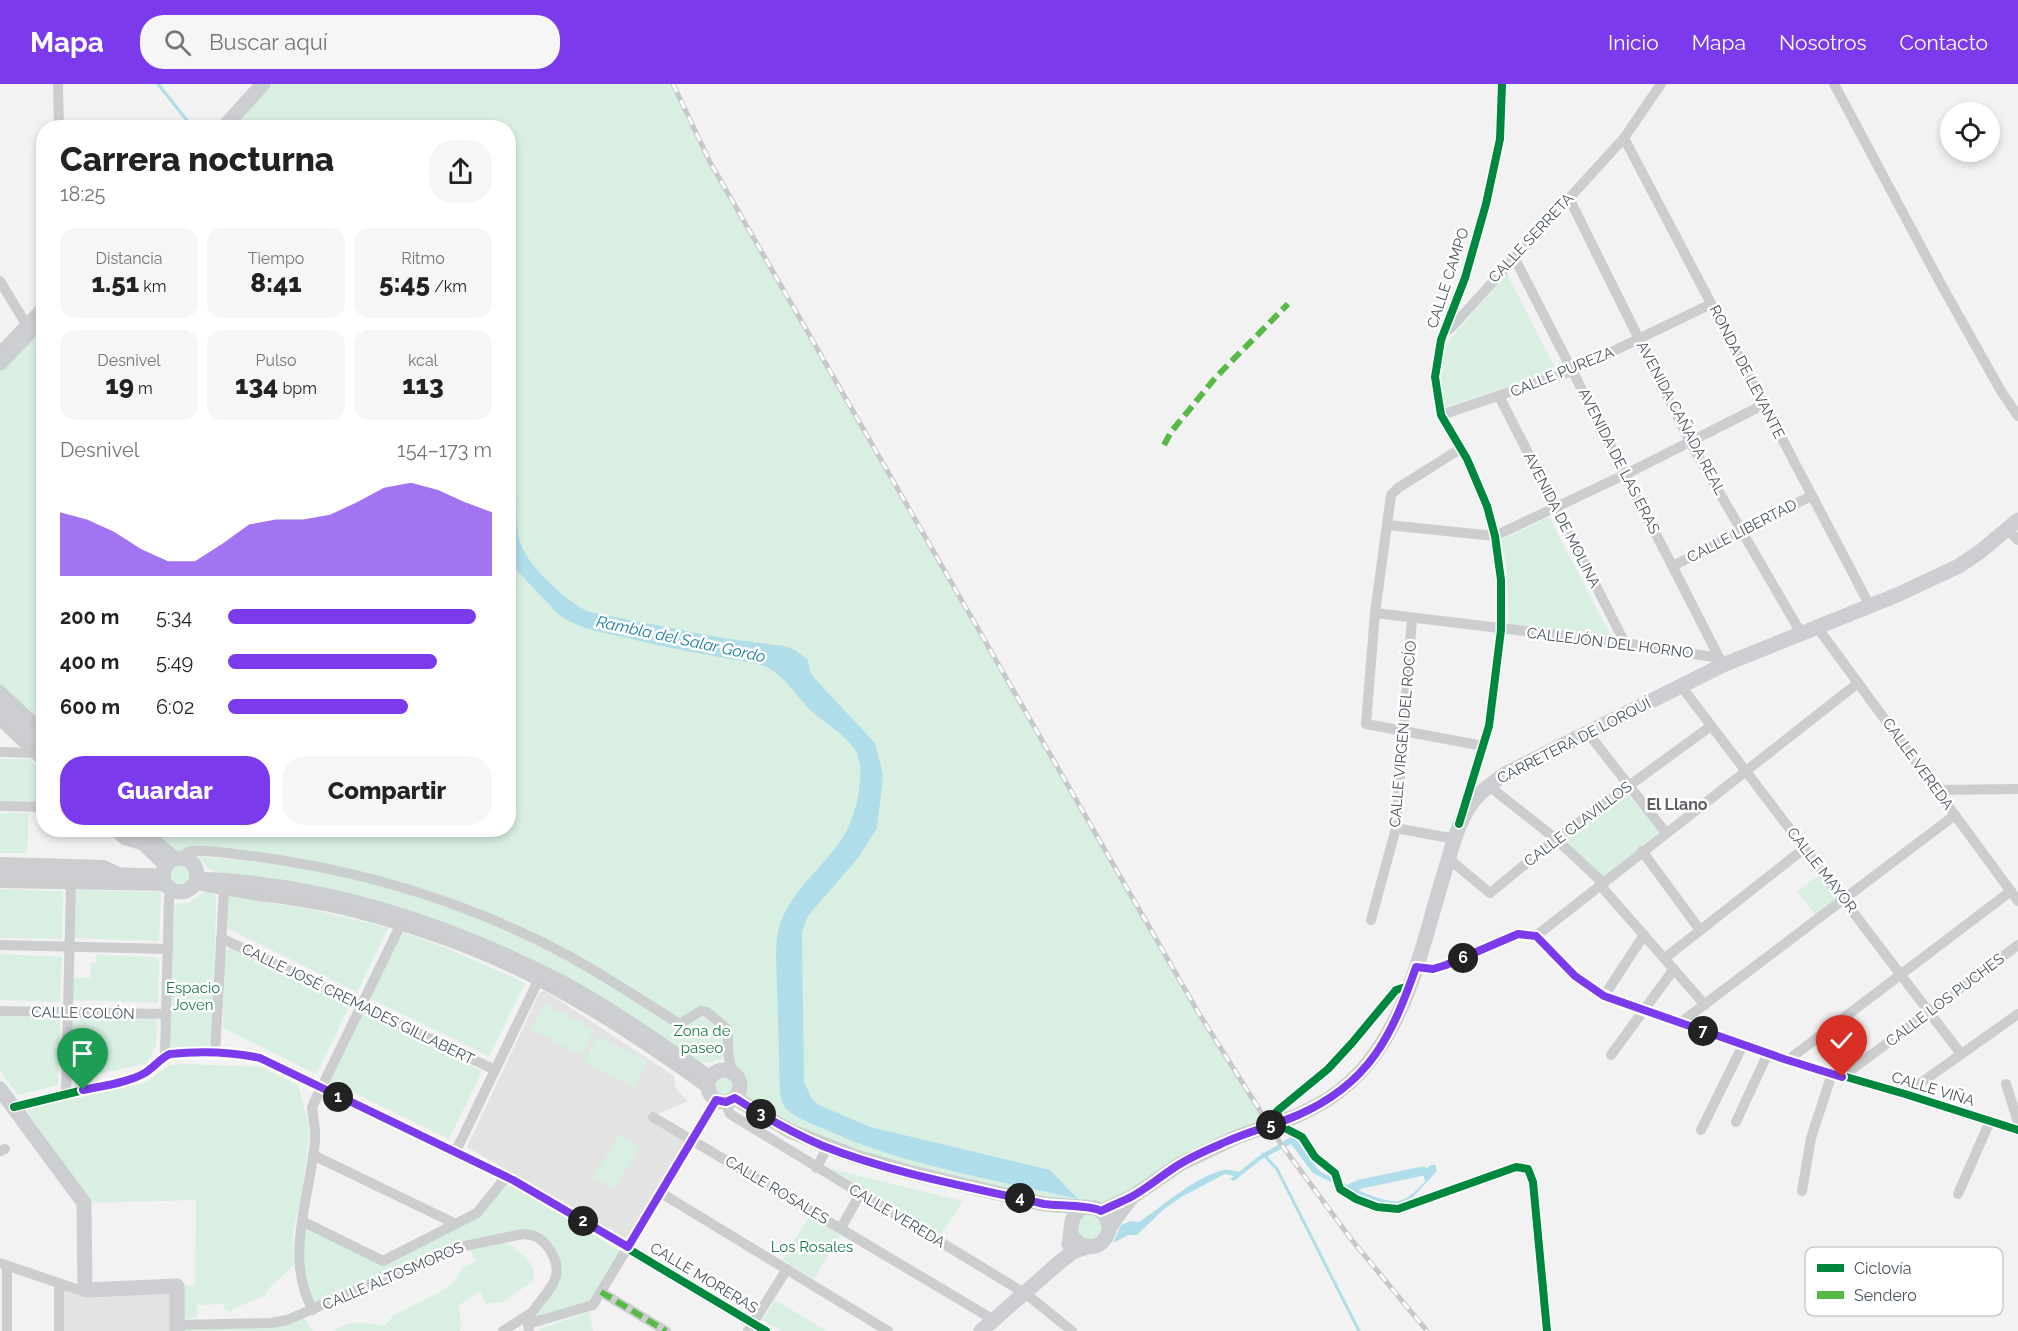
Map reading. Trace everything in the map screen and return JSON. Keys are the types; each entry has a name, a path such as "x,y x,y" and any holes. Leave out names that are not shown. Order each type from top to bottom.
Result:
{"main road":[{"path":"230,120 263,84"},
{"path":"0,363 36,325"},
{"name":"CARRETERA DE LORQUÍ","path":"1132,1197 1180,1164 1239,1136 1291,1118 1328,1100 1368,1065 1386,1039 1409,986 1457,831 1472,802 1489,786 1505,774 1681,686 1721,661 1870,606 1959,566 2014,529"},
{"path":"0,705 36,748"},
{"path":"0,872 126,876 171,872 188,860 194,865 196,881 187,891 177,892 171,872 137,837"},
{"path":"196,881 250,883 307,892 367,906 451,932 501,952 558,980 607,1009 719,1093 790,1131 828,1148 893,1168 1044,1204 1093,1207 1106,1215 1109,1227"},
{"path":"719,1072 732,1073 738,1080 738,1094 719,1093 719,1072"},
{"path":"0,1089 84,1203 85,1290 177,1287 177,1328"},
{"path":"1044,1204 1064,1216 1080,1245 1093,1247 1105,1239 1109,1227 1132,1197"},
{"path":"1101,1211 1132,1197"},
{"path":"1061,1260 1068,1248 1073,1215 1083,1208"},
{"path":"981,1331 1026,1294 1061,1260 1087,1247"}],"street":[{"path":"58,84 59,120"},
{"name":"CALLE CAMPO","path":"1457,831 1489,726 1501,630 1501,580 1495,536 1487,507 1441,415 1436,377 1442,340 1465,278 1486,204 1500,139 1502,84"},
{"name":"CALLE SERRETA","path":"1442,340 1458,318 1624,138 1661,84"},
{"path":"1834,84 1942,286 2001,391 2018,416"},
{"name":"RONDA DE LEVANTE","path":"1624,138 1870,606"},
{"name":"AVENIDA CAÑADA REAL","path":"1569,198 1690,442 1801,633"},
{"name":"AVENIDA DE LAS ERAS","path":"1514,257 1721,661"},
{"path":"0,281 26,324"},
{"name":"CALLE PUREZA","path":"1441,415 1572,371 1711,304"},
{"path":"0,351 36,313"},
{"name":"AVENIDA DE MOLINA","path":"1499,396 1625,643"},
{"path":"1387,525 1495,536 1557,508 1763,405"},
{"path":"1460,449 1398,488 1391,495 1375,613 1366,724 1483,746"},
{"name":"CALLE LIBERTAD","path":"1673,566 1812,496"},
{"name":"CALLEJÓN DEL HORNO","path":"1375,613 1501,630 1625,643 1721,661"},
{"name":"CALLE VIRGEN DEL ROCÍO","path":"1371,920 1396,828 1412,618"},
{"name":"CALLE VEREDA","path":"1817,627 2018,901"},
{"path":"1416,967 1433,969 1446,965 1518,934 1536,936 1858,683"},
{"name":"CALLE MAYOR","path":"1681,686 1961,1054"},
{"path":"0,690 36,724"},
{"path":"0,720 36,748"},
{"name":"CALLE CLAVILLOS","path":"1449,859 1490,893 1557,839 1711,726"},
{"path":"1588,733 1666,833"},
{"path":"0,752 36,750"},
{"path":"1489,786 1557,839 1602,884 1705,1005"},
{"path":"1936,790 2018,789"},
{"path":"0,807 36,807"},
{"path":"1680,1023 1955,815"},
{"path":"1396,828 1457,831"},
{"path":"121,837 148,847"},
{"path":"14,1107 141,1076 165,1056 171,872 149,837"},
{"path":"1665,958 1805,848"},
{"path":"0,883 71,885 171,872 192,851 316,866 404,889 462,908 565,954 633,993 676,1022 681,1023 701,1011 707,1012 725,1027 728,1033 728,1052 732,1073"},
{"path":"1642,851 1700,930"},
{"path":"0,862 105,865 126,876"},
{"name":"CALLE VEREDA","path":"196,881 224,890 330,907 400,926 456,946 538,981 611,1023 719,1093 730,1114 1026,1294 1072,1331"},
{"path":"66,1095 71,885"},
{"path":"215,1054 224,890"},
{"path":"1788,1060 2011,891"},
{"path":"313,1310 303,1289 301,1277 302,1221 316,1138 312,1107 400,926"},
{"path":"1604,996 1644,935"},
{"name":"CALLE VIÑA","path":"1536,936 1575,976 1604,996 1788,1060 2018,1130"},
{"name":"CALLE JOSÉ CREMADES GILLABERT","path":"221,938 495,1070"},
{"path":"0,945 168,949"},
{"name":"CALLE LOS PUCHES","path":"1837,1075 2018,945"},
{"path":"1611,1055 1674,969"},
{"path":"455,1153 538,981"},
{"path":"1409,986 1396,990 1328,1069 1277,1111 1281,1126 1302,1137 1315,1157 1335,1173 1340,1189 1356,1199 1377,1207 1398,1209 1516,1167 1528,1169 1533,1182 1547,1331"},
{"name":"CALLE COLÓN","path":"0,1011 166,1014"},
{"path":"1905,1094 2018,1014"},
{"path":"1701,1130 1743,1045"},
{"name":"CALLE MORERAS","path":"165,1056 178,1053 247,1055 260,1058 506,1177 628,1247 751,1327 766,1331"},
{"path":"1736,1122 1768,1053"},
{"path":"1802,1191 1811,1138 1837,1075"},
{"path":"2006,1084 2018,1122"},
{"path":"503,1331 593,1305 719,1093"},
{"name":"CALLE ROSALES","path":"653,1116 994,1320"},
{"path":"1958,1194 1990,1120"},
{"path":"816,1168 828,1148"},
{"path":"313,1155 456,1224"},
{"path":"302,1221 383,1261 477,1214 506,1177"},
{"path":"661,1192 888,1331"},
{"path":"841,1227 860,1194"},
{"name":"CALLE ALTOSMOROS","path":"177,1328 271,1323 287,1320 455,1248 523,1234 532,1234 540,1238 549,1249 556,1270 555,1280 549,1293 529,1323"},
{"path":"7,1331 4,1265 59,1284 85,1290"},
{"path":"751,1327 786,1269"},
{"path":"59,1284 59,1331"},
{"path":"601,1292 666,1331"}],"shaded area":[{"path":"545,991 674,1076 675,1087 688,1101 653,1116 693,1140 628,1247 467,1147 540,992"},
{"path":"59,1284 177,1286 177,1331 59,1331"}],"green space":[{"path":"263,84 674,84 713,168 1145,921 1269,1126 1102,1210 1067,1207 813,1141 738,1094 739,1085 735,1076 728,1033 707,1012 681,1023 504,925 344,872 192,851 181,858 154,837 516,837 516,120 230,120"},
{"path":"1507,274 1557,371 1445,407 1441,376 1446,344"},
{"path":"36,324 36,724 0,690 0,363"},
{"path":"1549,517 1611,636 1509,626 1506,563 1501,540"},
{"path":"0,759 30,759 36,765 36,802 0,801"},
{"path":"1626,792 1659,831 1603,878 1563,838"},
{"path":"0,813 29,813 27,853 0,853"},
{"name":"Zona de paseo","path":"191,855 310,869 388,887 427,899 503,929 576,965 672,1025 704,1017 724,1031 723,1059 704,1063 697,1061 569,979 213,871"},
{"path":"180,860 191,864 195,875 191,886 180,890 169,886 165,875 169,864"},
{"path":"1820,874 1837,898 1816,915 1797,892"},
{"path":"0,889 63,891 62,939 0,938"},
{"path":"76,890 161,892 159,941 74,938"},
{"name":"Espacio Joven","path":"209,891 216,897 213,1041 207,1049 170,1049 174,907 177,903 186,903"},
{"path":"229,896 318,911 388,928 357,992 225,927 226,899"},
{"path":"401,932 444,947 525,983 489,1056 369,998"},
{"path":"230,948 349,1007 316,1074 223,1028 224,952"},
{"path":"0,954 62,957 60,1002 0,1000"},
{"path":"96,955 155,957 159,961 158,1003 72,1000 73,978 90,978 91,963 96,963"},
{"path":"544,1004 594,1029 582,1056 531,1029"},
{"path":"365,1014 482,1071 449,1139 330,1081 361,1015"},
{"path":"0,1016 60,1019 58,1085 18,1095 0,1070"},
{"path":"75,1017 154,1019 157,1023 156,1044 147,1063 73,1080 70,1077 72,1020"},
{"path":"597,1036 648,1061 634,1088 584,1063"},
{"path":"169,1065 261,1067 298,1085 308,1121 309,1137 301,1199 293,1230 294,1265 271,1286 264,1296 232,1309 231,1312 225,1310 223,1304 197,1305 197,1318 182,1319 180,1286 195,1285 196,1200 92,1203 26,1110 147,1082"},
{"path":"724,1073 733,1077 737,1086 733,1095 724,1099 715,1095 711,1086 715,1077"},
{"path":"619,1135 640,1147 615,1189 594,1177"},
{"path":"831,1169 963,1201 941,1235"},
{"path":"506,1177 628,1247 593,1305 528,1324 549,1293 555,1261 532,1234 455,1248 313,1310 307,1299 302,1221 381,1262 477,1213"},
{"path":"1100,1212 1103,1238 1081,1243 1072,1222 1078,1213"},
{"name":"Los Rosales","path":"809,1216 841,1234 814,1279 783,1260"},
{"path":"505,1241 524,1256 534,1268 533,1281 503,1302 486,1304 480,1291 458,1306 461,1320 460,1331 333,1331 339,1327 358,1323 385,1326 394,1315 442,1291 455,1281 462,1268 476,1262 470,1249"},
{"path":"775,1300 827,1331 781,1331 763,1320"},
{"path":"589,1312 593,1331 539,1331 542,1328"},
{"path":"302,1315 313,1331 182,1331 182,1325 271,1323"}],"water":[{"path":"516,494 519,538 525,554 550,583 580,607 589,612 722,638 784,646 795,650 808,660 810,672 815,679 875,743 883,775 877,828 858,858 807,918 802,932 804,1082 812,1099 819,1105 870,1127 1050,1170 1078,1199 953,1171 891,1154 810,1123 786,1108 780,1092 777,935 784,915 797,893 839,843 850,822 856,807 860,783 858,756 846,738 816,715 776,673 768,668 759,664 598,631 573,623 558,614 516,569"},
{"path":"1291,1137 1295,1138 1321,1172 1362,1192 1385,1200 1405,1199 1425,1182 1423,1171 1435,1165 1437,1171 1409,1201 1389,1204 1363,1197 1312,1172 1291,1144 1262,1159 1234,1181 1230,1179 1234,1176 1225,1174 1183,1196 1164,1209 1137,1235 1128,1235 1113,1243 1121,1225 1131,1221 1139,1222 1204,1177 1225,1170 1239,1172 1259,1156"}],"waterway":[{"name":"Rambla del Salar Gordo","path":"158,84 187,120"},
{"name":"Rambla del Salar Gordo","path":"1263,1154 1277,1169 1359,1331"},
{"path":"1351,1188 1423,1171"}],"railway":[{"path":"673,84 710,162 1198,1012 1281,1144 1351,1239 1427,1331"}],"marked path":[{"path":"1164,445 1171,432 1216,377 1288,304"},
{"path":"601,1292 666,1331"}],"cycle path":[{"path":"1459,824 1489,726 1501,630 1501,580 1495,536 1487,506 1467,459 1441,415 1435,377 1441,340 1465,278 1486,204 1500,139 1502,84"},
{"path":"1416,967 1433,969 1446,965 1518,934 1536,936 1585,984 1618,1002 1784,1059 2018,1130"},
{"path":"1409,986 1396,990 1328,1069 1277,1111 1281,1126 1302,1137 1315,1157 1335,1173 1340,1189 1356,1199 1377,1207 1398,1209 1516,1167 1528,1169 1533,1182 1547,1331"},
{"path":"14,1107 141,1076 170,1054 247,1055 260,1058 513,1180 766,1331"}],"district":[{"name":"El Llano","path":"1677,804"}],"route":[{"path":"83,1090 141,1076 170,1054 247,1055 260,1058 513,1180 628,1247 716,1100 726,1102 735,1098 790,1131 856,1158 1044,1204 1090,1207 1101,1211 1132,1197 1180,1164 1222,1143 1296,1116 1328,1100 1343,1089 1373,1059 1399,1012 1416,967 1433,969 1446,965 1518,934 1536,936 1575,976 1604,996 1842,1077"}]}
